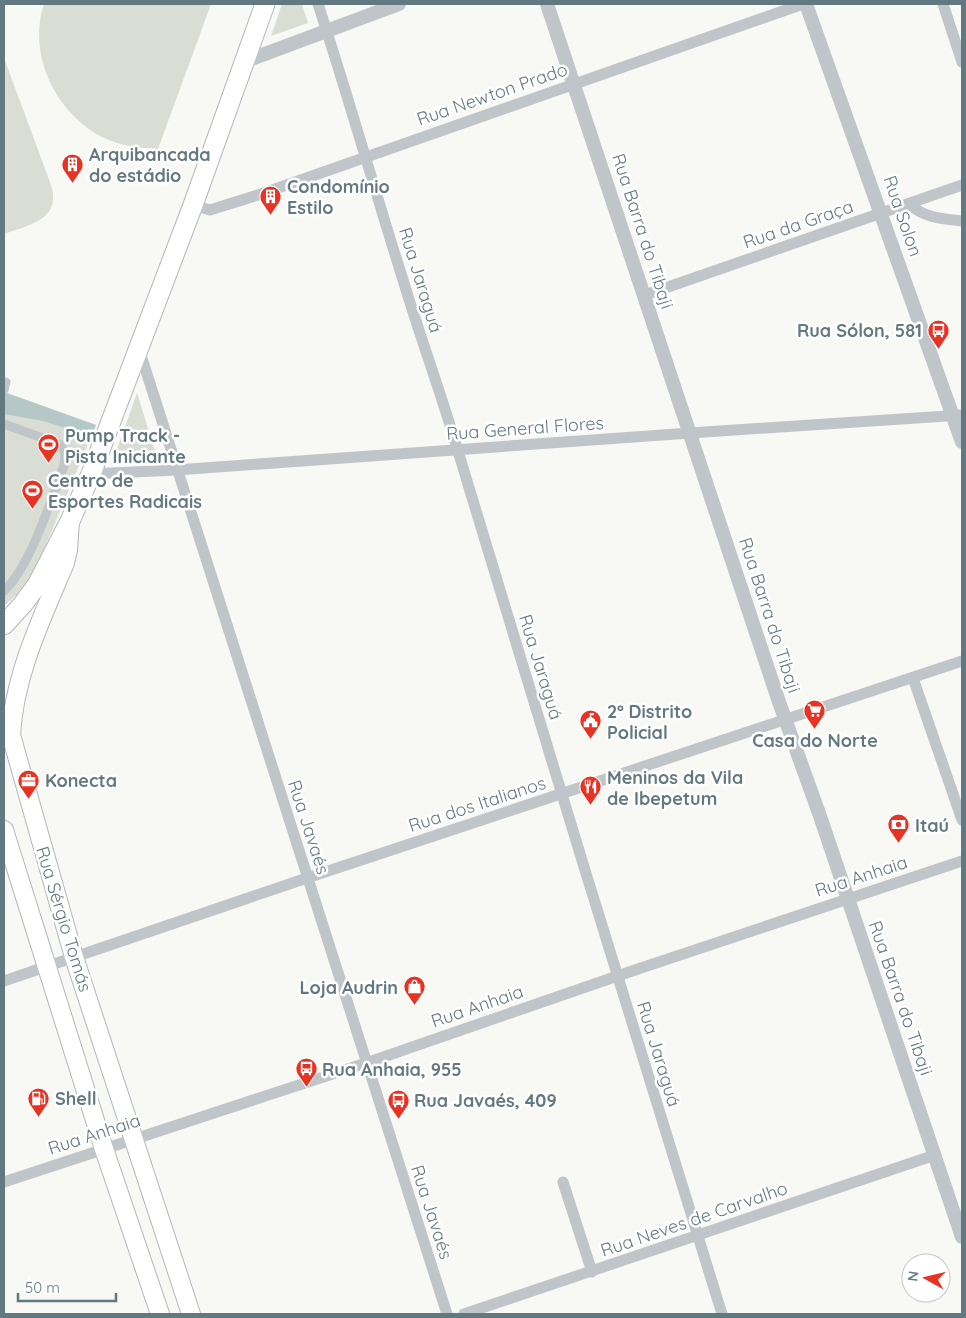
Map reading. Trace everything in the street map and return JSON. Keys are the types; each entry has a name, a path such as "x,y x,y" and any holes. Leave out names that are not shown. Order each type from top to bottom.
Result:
{"highway":[{"path":"4,625 37,585 70,521 91,474 193,205 265,4"}],"main road":[{"name":"Rua Sérgio Tomás","path":"70,521 66,557 25,664 7,732 74,957 191,1314"},
{"name":"Rua Sérgio Tomás","path":"4,830 104,1149 160,1314"}],"street":[{"name":"Rua Jaraguá","path":"318,4 722,1314"},
{"path":"243,62 399,4"},
{"name":"Rua Barra do Tibaji","path":"547,4 785,719 820,816 962,1237"},
{"name":"Rua Newton Prado","path":"193,205 210,210 365,158 802,4"},
{"name":"Rua Solon","path":"806,4 957,416 962,442"},
{"path":"943,4 962,62"},
{"name":"Rua da Graça","path":"645,295 962,185"},
{"path":"909,204 921,213 962,222"},
{"name":"Rua Javaés","path":"139,349 446,1314"},
{"name":"Rua General Flores","path":"91,474 176,470 957,416"},
{"path":"4,424 59,444 65,452 64,466 27,560 4,591"},
{"name":"Rua dos Italianos","path":"4,981 307,878 962,661"},
{"path":"913,678 962,820"},
{"name":"Rua Anhaia","path":"4,1182 366,1063 617,976 962,862"},
{"name":"Rua Neves de Carvalho","path":"464,1314 935,1156"},
{"path":"564,1182 592,1272"}],"shaded area":[{"path":"44,4 211,4 158,149 116,143 102,137 71,113 59,98 49,81 39,43 40,23"},
{"path":"282,4 302,4 308,23 271,36"},
{"path":"4,58 51,185 53,197 52,206 41,219 4,234"},
{"name":"Centro de Esportes Radicais","path":"4,392 96,425 30,583 4,606"},
{"path":"4,392 96,425 92,436 43,421 4,414"},
{"path":"137,393 157,458 113,460"}],"place":[{"name":"Arquibancada do estádio","path":"73,183"},
{"name":"Condomínio Estilo","path":"271,215"},
{"name":"Rua Sólon, 581","path":"938,349"},
{"name":"Pump Track - Pista Iniciante","path":"49,464"},
{"name":"Centro de Esportes Radicais","path":"32,509"},
{"name":"Casa do Norte","path":"815,729"},
{"name":"2º Distrito Policial","path":"591,740"},
{"name":"Konecta","path":"29,799"},
{"name":"Meninos da Vila de Ibepetum","path":"591,806"},
{"name":"Itaú","path":"899,844"},
{"name":"Loja Audrin","path":"414,1006"},
{"name":"Rua Anhaia, 955","path":"306,1088"},
{"name":"Shell","path":"39,1117"},
{"name":"Rua Javaés, 409","path":"398,1119"}]}
